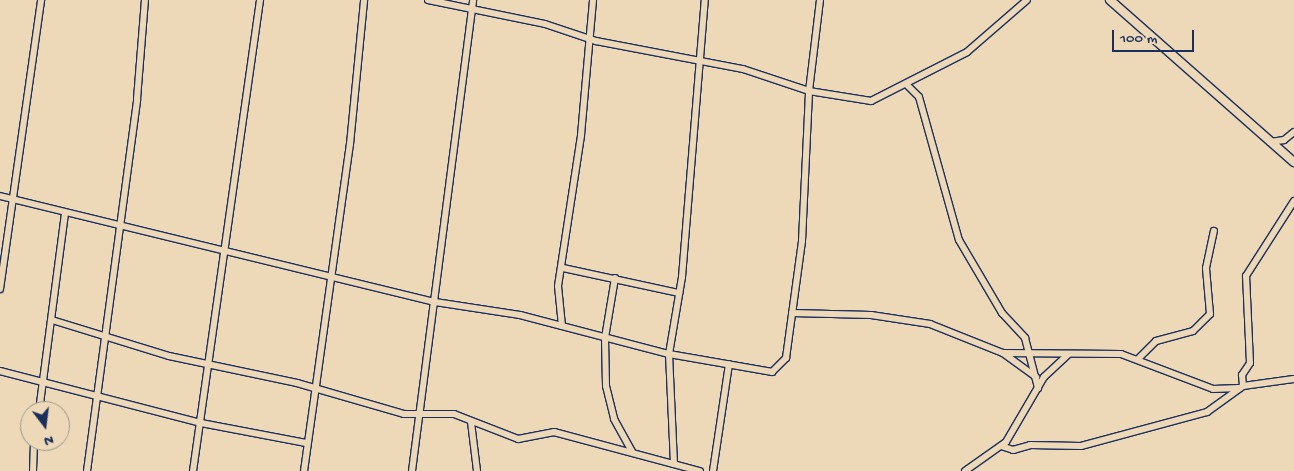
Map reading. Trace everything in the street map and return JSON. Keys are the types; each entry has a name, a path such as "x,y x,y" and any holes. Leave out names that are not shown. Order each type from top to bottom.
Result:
{"main road":[{"path":"1110,0 1294,162"}],"street":[{"path":"0,290 15,200 18,150 30,101 41,0"},
{"path":"87,471 104,337 118,254 118,225 137,99 145,0"},
{"path":"193,471 260,0"},
{"path":"304,471 306,443 316,390 350,144 364,0"},
{"path":"428,0 587,37 700,61 743,68 809,91 874,101 967,52 1027,0"},
{"path":"412,471 421,416 474,0"},
{"path":"562,326 557,293 563,268 566,209 580,135 587,37 593,0"},
{"path":"674,464 669,354 679,293 705,0"},
{"path":"0,196 65,213 225,248 331,277 435,302 520,314 669,354 766,372 780,368 792,313 802,241 809,91 820,0"},
{"path":"906,84 920,97 959,240 1031,354 1038,388"},
{"path":"1270,142 1284,140 1294,132"},
{"path":"1001,446 1012,450 1030,445 1077,447 1117,433 1169,425 1215,409 1241,387 1242,374 1250,363 1246,276 1294,201"},
{"path":"41,401 65,213"},
{"path":"1138,359 1156,341 1193,331 1210,314 1206,268 1214,231"},
{"path":"563,268 679,293"},
{"path":"615,278 605,338 611,410 632,452"},
{"path":"792,313 871,315 930,324 1003,353 1036,377"},
{"path":"52,320 104,337 209,365 421,416 454,414 518,439 554,432 700,471"},
{"path":"1003,353 1068,355 1108,353 1138,359 1213,389 1294,379"},
{"path":"965,471 1001,446 1038,388 1068,355"},
{"path":"713,471 729,364"},
{"path":"0,371 96,394 200,423 306,443"},
{"path":"471,422 477,471"},
{"path":"33,471 34,451"}]}
